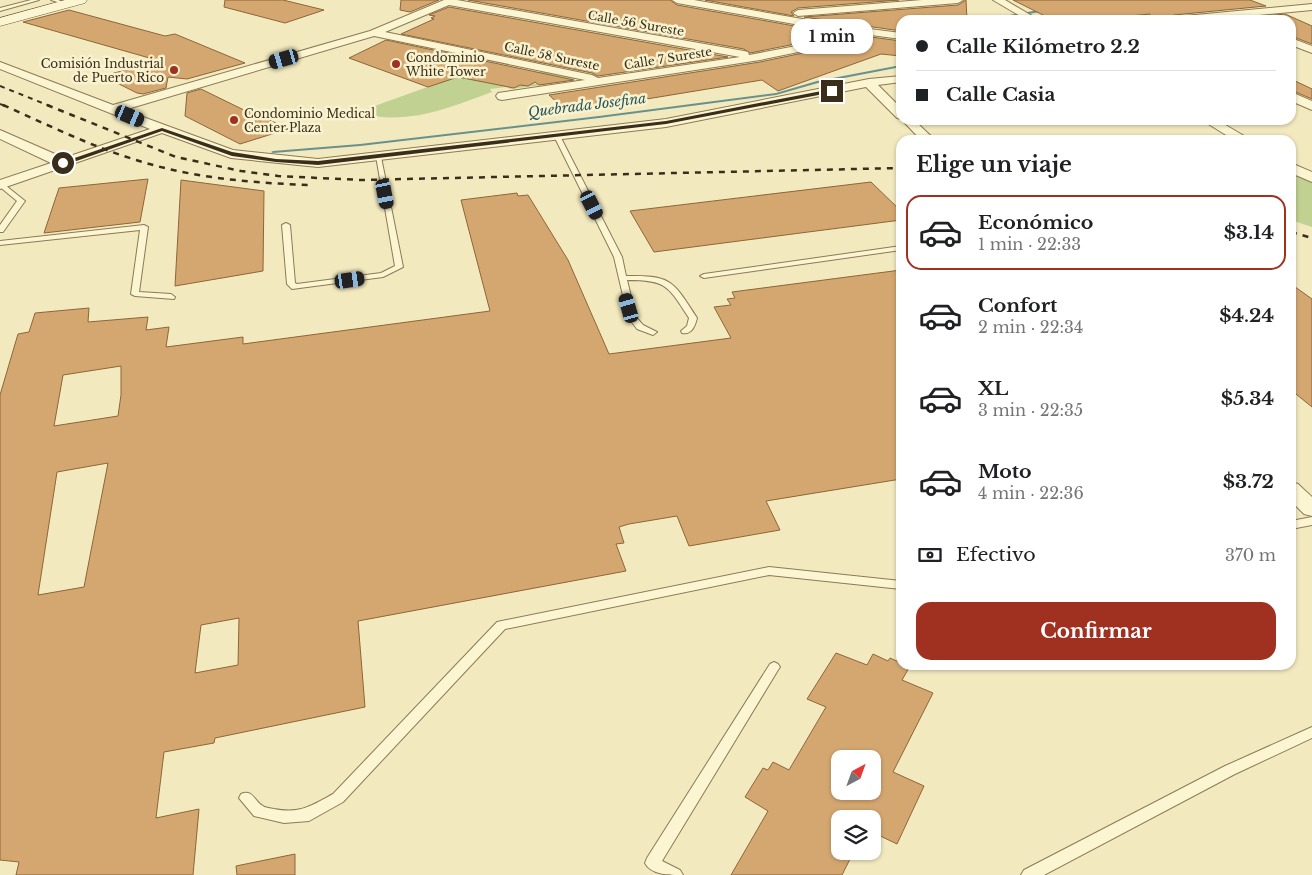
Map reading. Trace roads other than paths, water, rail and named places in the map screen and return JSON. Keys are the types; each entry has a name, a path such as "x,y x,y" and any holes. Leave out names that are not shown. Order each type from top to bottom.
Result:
{"main road":[{"path":"0,22 74,2"}],"street":[{"path":"677,0 896,35"},
{"path":"773,15 958,0"},
{"path":"998,0 1025,15"},
{"path":"114,109 374,33 450,1"},
{"name":"Calle 56 Sureste","path":"450,1 760,57"},
{"path":"1222,15 1312,7"},
{"name":"Calle 7 Sureste","path":"502,96 760,57 798,49 831,26"},
{"name":"Calle 58 Sureste","path":"374,33 606,81"},
{"path":"1296,43 1312,50"},
{"path":"0,65 162,129 232,154 318,163 666,123 896,80"},
{"path":"869,84 896,110"},
{"path":"1296,98 1312,106"},
{"path":"912,125 923,135"},
{"path":"1217,125 1235,135"},
{"path":"1,184 162,129"},
{"path":"0,134 63,163"},
{"path":"1296,170 1312,178"},
{"path":"1296,494 1312,509"}],"lane":[{"path":"0,10 37,0"},
{"path":"53,0 74,2"},
{"path":"0,10 22,16"},
{"path":"557,136 618,257 632,317 640,327 653,332"},
{"path":"286,225 291,284 295,287 383,275 399,267 378,157"},
{"path":"0,230 21,201 1,184"},
{"path":"0,242 53,234 144,227 135,294 171,297"},
{"path":"704,276 896,249"},
{"path":"623,278 652,278 673,282 693,318 691,327 685,331"},
{"path":"1296,524 1312,521"},
{"path":"246,798 259,812 284,817 309,815 338,798 500,625 769,571 896,584"},
{"path":"675,875 652,863 774,667"},
{"path":"1029,875 1230,770 1312,732"}],"waterway":[{"name":"Quebrada Josefina","path":"1016,15 1045,10"},
{"name":"Quebrada Josefina","path":"273,152 360,145 776,94 817,82 896,67"}],"railway":[{"path":"0,86 50,106"},
{"path":"0,104 5,106"},
{"path":"3,105 100,147 133,159 177,171 266,183 311,185"},
{"path":"47,105 176,157 241,171 278,176 361,180 896,168"},
{"path":"1296,233 1312,238"}],"place":[{"name":"Condominio White Tower","path":"396,64"},
{"name":"Comisión Industrial de Puerto Rico","path":"174,70"},
{"name":"Condominio Medical Center Plaza","path":"234,120"}]}
